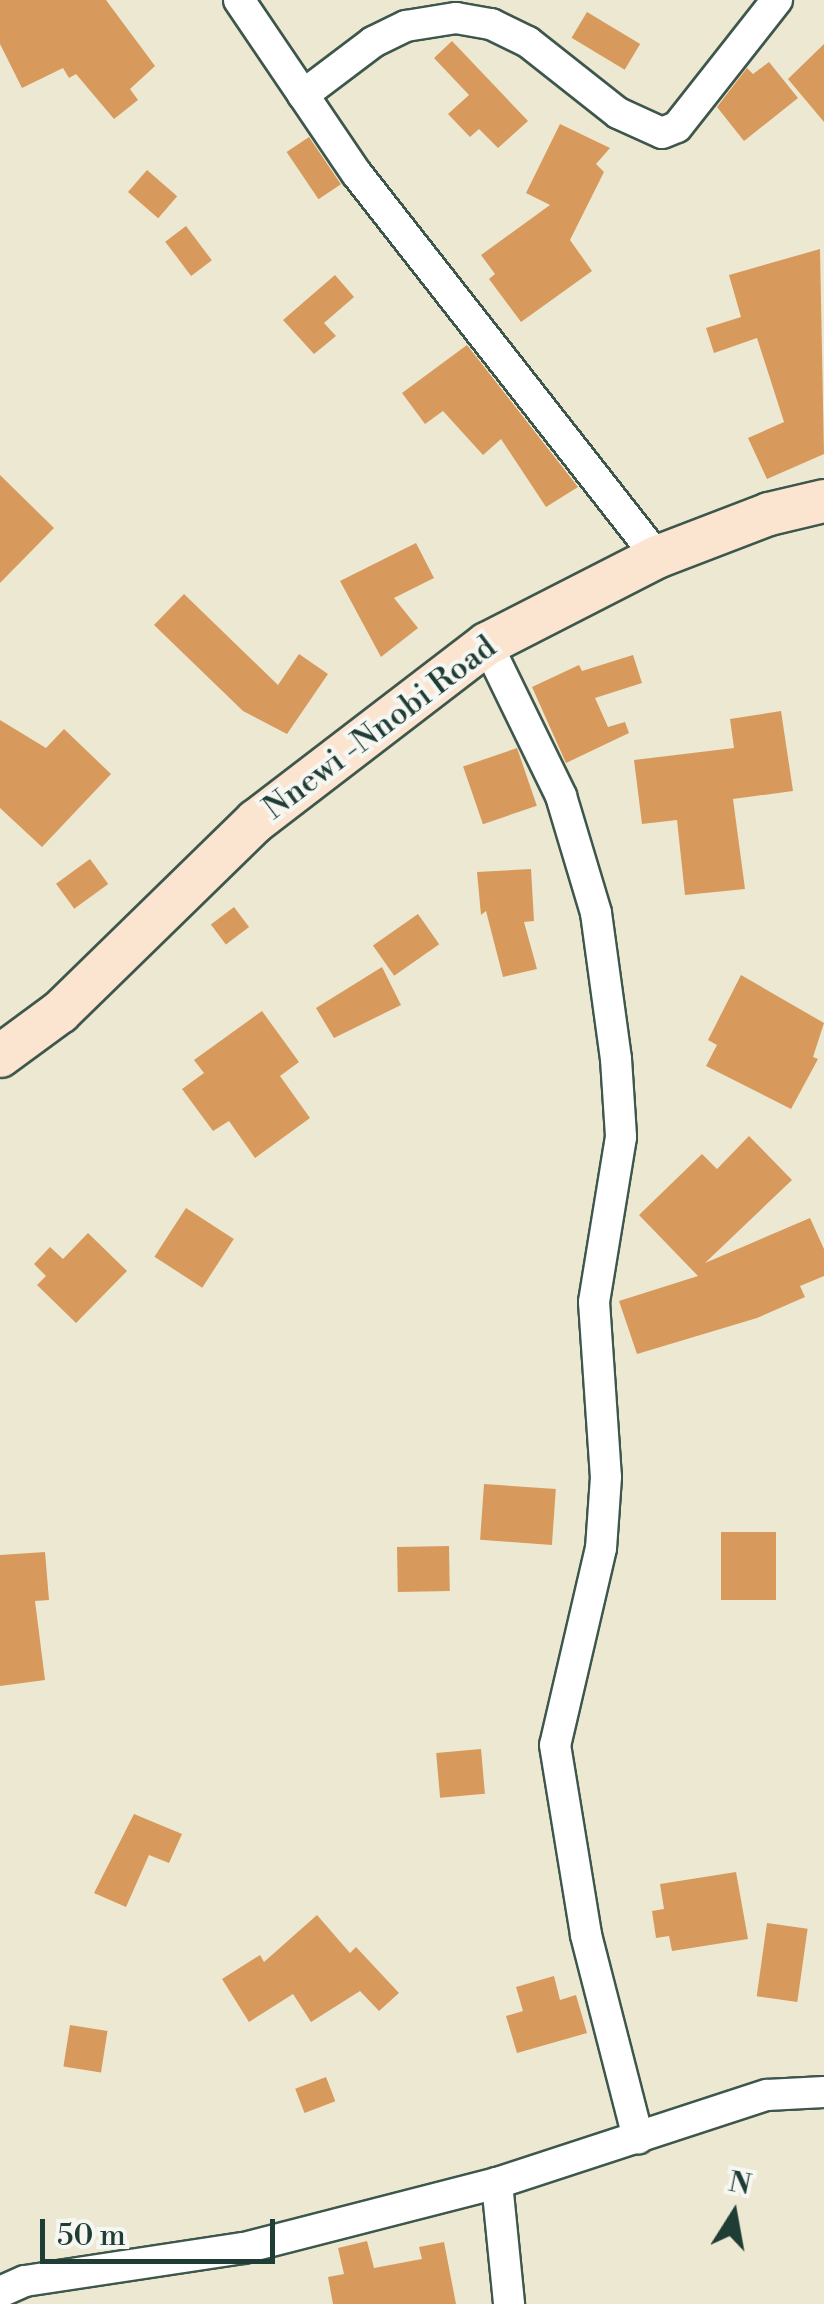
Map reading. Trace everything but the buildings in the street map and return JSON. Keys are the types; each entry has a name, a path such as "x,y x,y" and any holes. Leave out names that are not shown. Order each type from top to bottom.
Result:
{"main road":[{"name":"Nnewi -Nnobi Road","path":"0,1056 60,1012 256,821 487,644 657,557 768,514 824,501"}],"street":[{"path":"238,0 303,96 657,557"},
{"path":"303,96 373,42 406,26 456,18 491,24 528,42 618,112 662,134 677,127 777,0"},
{"path":"487,644 561,796 596,912 616,1058 622,1137 594,1302 606,1477 601,1548 555,1745 586,1936 638,2138"},
{"path":"0,2292 25,2281 244,2248 497,2183 767,2095 824,2092"},
{"path":"497,2183 508,2304"}]}
